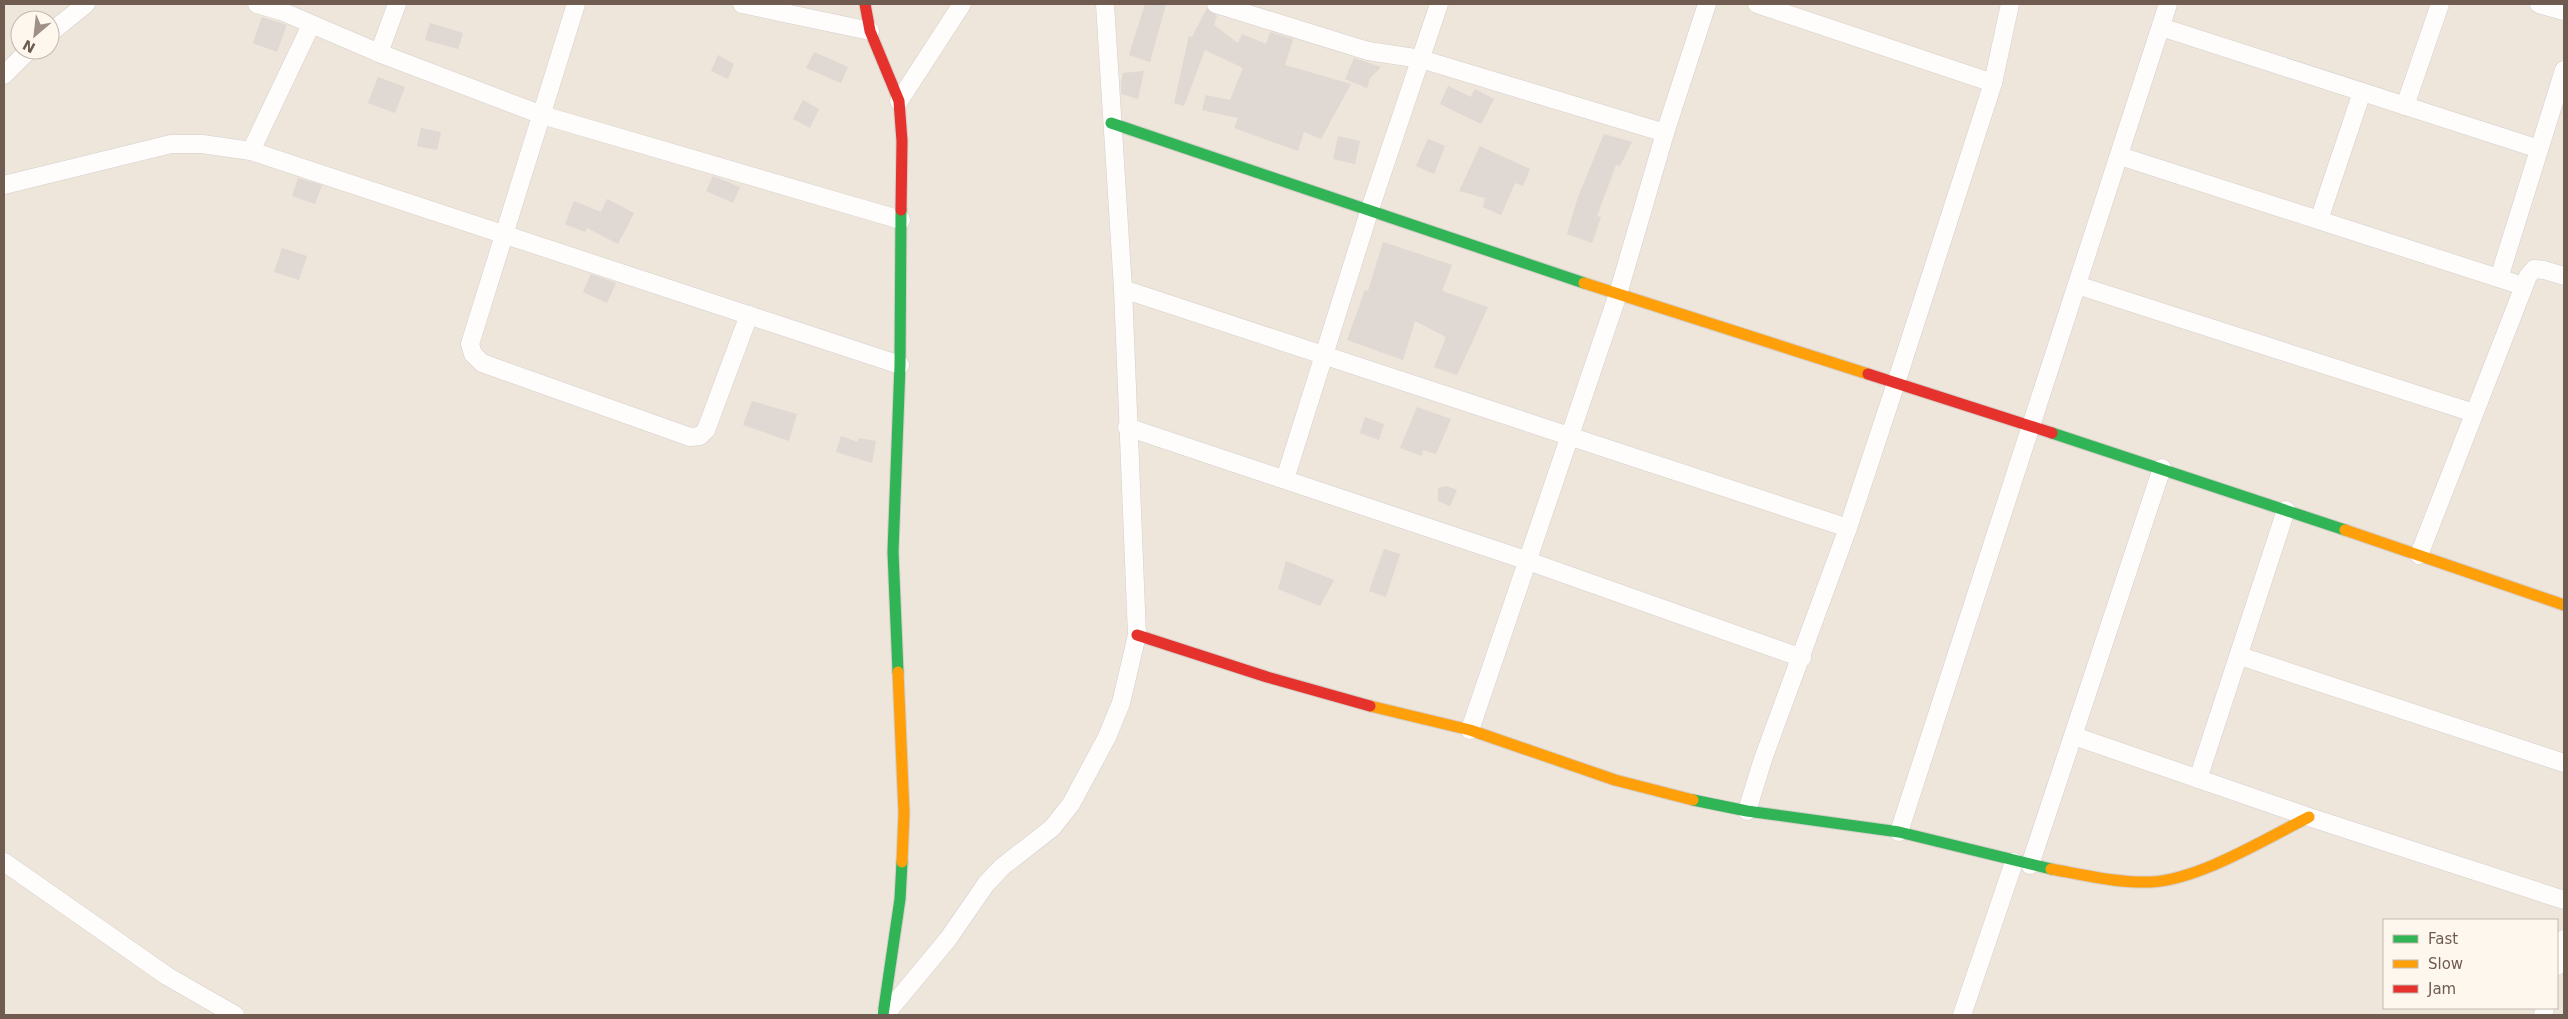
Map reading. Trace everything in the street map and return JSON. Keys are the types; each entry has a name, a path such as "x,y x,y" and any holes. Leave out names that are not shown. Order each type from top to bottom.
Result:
{"street":[{"path":"60,25 86,4"},
{"path":"257,4 282,8 311,25 379,53 542,115 901,220"},
{"path":"379,53 396,4"},
{"path":"576,4 506,235 470,344 473,354 482,363 690,437 700,436 706,430 749,315"},
{"path":"742,4 870,31"},
{"path":"864,4 870,31 899,101 902,141 900,365 893,552 904,813 900,899 884,1015"},
{"path":"899,101 962,4"},
{"path":"884,1015 948,939 986,884 1002,867 1052,828 1072,804 1107,737 1121,703 1137,635 1127,427 1123,289 1111,123 1105,4"},
{"path":"1216,4 1368,51 1421,59 1665,133"},
{"path":"1285,479 1370,209 1439,4"},
{"path":"1470,730 1618,294 1665,133 1707,4"},
{"path":"1757,4 1993,83"},
{"path":"1747,811 1763,759 1802,658 1848,528 1896,383 1993,83 2010,4"},
{"path":"1899,832 2168,4"},
{"path":"2405,106 2440,4"},
{"path":"2539,4 2564,11"},
{"path":"251,151 311,25"},
{"path":"2161,27 2539,150"},
{"path":"4,75 18,60"},
{"path":"2499,278 2564,70"},
{"path":"2319,220 2362,92"},
{"path":"1111,123 1618,294 2031,428 2162,468 2564,605"},
{"path":"4,185 171,144 195,143 251,151 900,365"},
{"path":"2120,156 2524,286"},
{"path":"2419,555 2528,276 2534,270 2544,270 2564,276"},
{"path":"2077,285 2474,413"},
{"path":"1123,289 1848,528"},
{"path":"1127,427 1528,561 1802,658"},
{"path":"1962,1015 2074,736 2162,468"},
{"path":"2198,779 2240,656 2286,510"},
{"path":"1137,635 1277,680 1470,730 1615,780 1747,811 1899,832 2022,863 2114,881 2152,882 2186,875 2221,861 2308,817"},
{"path":"2240,656 2564,763"},
{"path":"2074,736 2308,817 2564,900"},
{"path":"4,862 167,976 235,1015"},
{"path":"2558,962 2564,939"}],"shaded area":[{"path":"4,4 2564,4 2564,1015 4,1015"}],"building":[{"path":"1145,4 1166,4 1150,62 1129,55"},
{"path":"1207,8 1217,16 1214,25 1238,43 1242,34 1266,44 1270,32 1293,39 1285,65 1351,84 1321,139 1304,132 1298,151 1234,128 1238,118 1202,110 1206,95 1230,100 1243,68 1205,50 1184,106 1174,103 1189,36 1192,37"},
{"path":"262,17 287,25 277,52 253,43"},
{"path":"430,23 463,33 458,49 425,40"},
{"path":"814,52 848,67 841,83 806,68"},
{"path":"718,55 734,64 728,79 711,71"},
{"path":"1354,58 1381,67 1370,78 1367,88 1345,79"},
{"path":"1144,71 1138,99 1121,94 1123,73"},
{"path":"378,77 405,87 395,113 368,103"},
{"path":"1448,86 1471,97 1475,89 1494,99 1481,124 1440,104"},
{"path":"803,100 819,109 810,128 793,119"},
{"path":"421,128 441,132 437,150 417,146"},
{"path":"1604,134 1632,142 1620,166 1616,165 1597,216 1601,217 1592,243 1567,234 1578,197"},
{"path":"1338,136 1360,141 1355,164 1333,159"},
{"path":"1428,139 1445,146 1434,174 1416,166"},
{"path":"1480,146 1530,169 1523,186 1515,183 1501,215 1483,207 1485,198 1459,191"},
{"path":"713,176 740,187 733,203 706,191"},
{"path":"298,178 322,185 315,204 292,196"},
{"path":"607,199 634,213 618,244 587,228 585,232 565,224 574,201 601,212"},
{"path":"1383,242 1452,265 1442,291 1488,307 1457,375 1434,367 1446,337 1415,321 1403,360 1347,340 1365,290 1368,291"},
{"path":"282,248 307,256 299,280 274,272"},
{"path":"591,274 616,283 607,303 583,292"},
{"path":"752,401 797,414 789,441 743,425"},
{"path":"1417,407 1451,419 1436,454 1423,450 1422,456 1400,448"},
{"path":"1365,417 1384,424 1379,440 1360,433"},
{"path":"841,436 858,442 858,438 876,441 872,463 836,452"},
{"path":"1446,486 1457,490 1450,506 1438,501 1438,488"},
{"path":"1384,549 1400,554 1386,597 1369,591"},
{"path":"1286,561 1334,580 1320,606 1278,589"}],"traffic: fast":[{"path":"1111,123 1584,283"},
{"path":"898,672 893,552 900,365 901,210"},
{"path":"2052,433 2345,530"},
{"path":"1693,800 1747,811 1899,832 2051,869"},
{"path":"883,1015 900,899 902,862"}],"traffic: slow":[{"path":"1584,283 1868,374"},
{"path":"2345,530 2564,605"},
{"path":"898,672 904,813 902,862"},
{"path":"1370,706 1470,730 1615,780 1693,800"},
{"path":"2051,869 2125,881 2150,882 2169,880 2231,857 2309,817"}],"traffic: jam":[{"path":"865,4 870,31 899,101 902,141 901,210"},
{"path":"1868,374 2052,433"},
{"path":"1137,635 1267,677 1370,706"}]}
